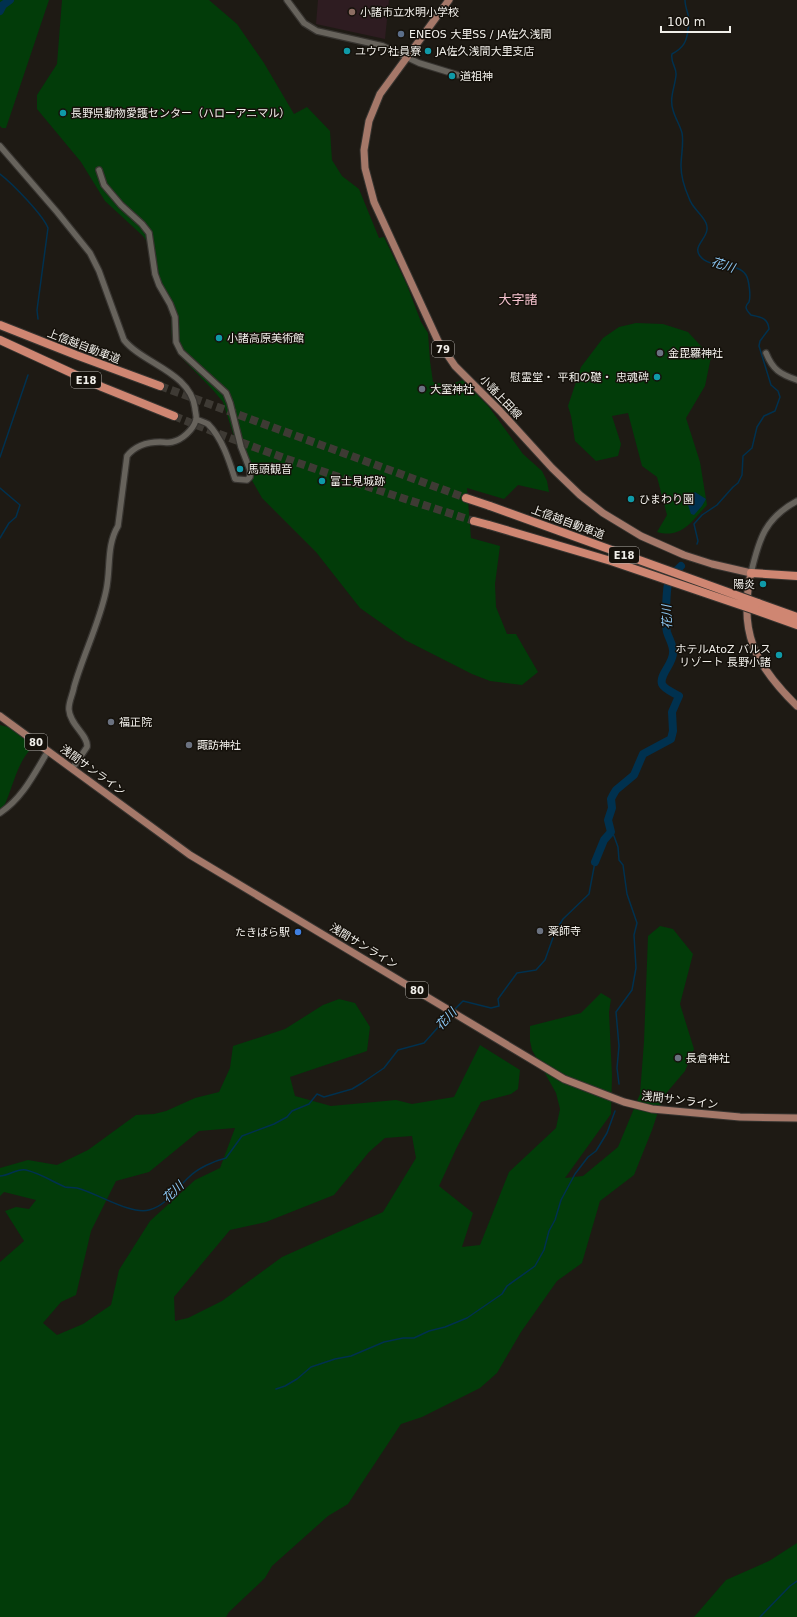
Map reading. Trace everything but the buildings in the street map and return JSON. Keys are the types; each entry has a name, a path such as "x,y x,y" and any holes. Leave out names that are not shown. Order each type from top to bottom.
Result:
{"highway":[{"name":"上信越自動車道","path":"0,325 160,386"},
{"name":"E18","path":"0,340 102,386 174,416"},
{"name":"上信越自動車道","path":"466,498 756,607 797,625"},
{"name":"上信越自動車道","path":"474,521 636,569 756,607 778,610 797,616"},
{"path":"751,572 796,576"}],"main road":[{"name":"小諸上田線","path":"449,0 383,90 373,109 365,140 365,168 371,193 379,214 442,348 455,366 500,411 567,484 603,513 641,536 674,551 712,564 751,572"},
{"path":"751,572 746,613 754,649 768,674 797,706"},
{"name":"浅間サンライン","path":"0,716 190,855 564,1079 624,1102 652,1109 740,1117 797,1118"}],"street":[{"path":"287,0 304,23 313,29 383,46 424,65 458,75"},
{"path":"0,146 90,253 99,271 124,340 130,347 170,373 189,391 194,401 196,419 187,434 178,440 171,442 141,445 131,451 127,456 118,526 113,534 110,549 106,590 101,609 81,663 68,709 72,723 88,744 72,769"},
{"path":"99,170 104,185 121,205 142,224 149,233 155,274 175,317 176,342 181,352 226,393 241,447 250,470 250,477 247,480 235,479 228,456 216,435 207,424 196,419"},
{"path":"766,353 774,368 797,380"},
{"path":"751,572 758,545 768,525 784,508 797,501"},
{"path":"0,813 8,807 28,786 45,756"}],"shaded area":[{"name":"小諸市立水明小学校","path":"318,0 389,0 385,39 316,24"}],"green space":[{"path":"0,0 49,0 6,128 2,128 0,126"},
{"path":"62,0 209,0 237,24 264,63 294,114 307,107 330,131 332,160 342,176 359,189 379,238 384,237 407,285 421,322 428,333 433,382 448,385 463,380 489,407 523,454 542,471 547,481 549,492 518,485 504,499 467,488 471,538 500,546 495,584 496,607 507,634 516,634 538,672 522,685 490,681 472,674 405,640 360,608 316,552 262,498 246,470 223,402 178,354 172,342 171,318 168,307 153,279 149,245 143,236 105,201 81,162 37,109 37,95 57,64"},
{"path":"636,323 663,324 688,332 711,357 705,386 686,418 700,462 707,505 686,527 673,533 666,534 657,532 667,515 657,477 642,466 628,413 612,416 621,444 618,456 596,461 575,441 568,406 581,367 603,338 619,327"},
{"path":"0,725 17,729 28,737 26,748 29,751 16,774 0,814"},
{"path":"660,926 673,929 693,954 680,1004 694,1049 685,1071 663,1097 634,1175 600,1201 582,1263 557,1281 521,1332 497,1373 480,1388 422,1417 401,1424 348,1504 328,1516 272,1566 265,1578 229,1612 226,1617 0,1617 0,1262 24,1241 5,1211 16,1207 29,1209 36,1200 4,1192 0,1196 0,1168 28,1160 57,1165 88,1150 136,1115 154,1114 166,1111 195,1098 219,1092 230,1068 233,1046 285,1029 323,1005 339,999 355,1003 370,1027 367,1051 290,1077 295,1096 331,1106 396,1100 412,1104 454,1097 480,1045 520,1070 518,1089 511,1094 481,1102 457,1147 439,1186 473,1213 462,1247 480,1245 509,1172 556,1128 560,1109 556,1093 532,1050 530,1041 530,1026 581,1013 601,993 611,999 609,1012 612,1076 611,1114 565,1178 583,1176 618,1147 640,1094 644,1042 648,936","holes":["235,1128 220,1168 195,1180 150,1221 119,1270 111,1305 83,1324 57,1335 43,1323 61,1302 76,1295 91,1231 116,1181 149,1172 199,1131","412,1136 416,1158 383,1212 282,1257 222,1301 188,1318 175,1321 174,1297 230,1230 266,1222 334,1195 369,1152 385,1138"]},
{"path":"797,1543 797,1617 694,1617 726,1580 769,1561"}],"water":[{"path":"695,492 706,499 694,515 691,514 687,502 690,496"}],"waterway":[{"path":"0,11 3,5 10,0"},
{"name":"花川","path":"685,0 689,24 687,38 684,44 672,54 672,60 676,72 672,106 682,133 683,141 681,166 686,191 690,202 706,223 707,228 698,248 698,252 700,256 711,263 737,268 746,275 749,284 750,296 746,308 751,315 758,316 767,322 769,329 760,341 759,346 771,385 778,391 780,397 775,411 764,416 757,427 752,448 743,456 742,475 738,483 717,505 702,515 694,524 698,541 697,544"},
{"path":"0,174 27,200 40,215 48,228 37,310 38,319"},
{"path":"0,457 28,375"},
{"path":"0,488 20,505 16,517 9,523 0,538"},
{"name":"花川","path":"595,862 604,840 611,832 608,820 612,808 611,799 616,790 634,775 643,754 671,739 673,731 672,712 679,696 669,691 662,684 662,677 671,661 673,653 673,648 666,628 666,606 669,580 681,566"},
{"path":"611,832 618,847 619,860 623,865 627,894 637,923 634,935 636,968 632,990 616,1012 619,1046 617,1068 619,1084"},
{"name":"花川","path":"454,1010 463,1001 491,1008 499,1006 498,999 517,973 536,970 545,960 555,932 563,919 589,894 595,862"},
{"name":"花川","path":"0,1176 19,1170 26,1170 65,1187 85,1191 123,1207 141,1211 155,1208 166,1201 189,1177 201,1168 226,1158 242,1136 274,1124 287,1117 292,1111 309,1104 317,1094 324,1097 352,1089 384,1068 398,1050 424,1043 450,1014"},
{"path":"276,1389 297,1379 311,1367 335,1359 351,1356 384,1342 403,1338 414,1338 429,1331 445,1327 467,1318 502,1294 507,1286 535,1266 544,1250 549,1231 555,1220 561,1200 575,1174 588,1157 596,1151 607,1133 615,1111"},
{"path":"760,1617 790,1586 797,1581"}],"tunnel":[{"path":"160,386 466,498"},
{"path":"174,416 323,472 474,521"}],"place":[{"name":"小諸市立水明小学校","path":"352,12"},
{"name":"ENEOS 大里SS / JA佐久浅間","path":"401,34"},
{"name":"ユウワ社員寮","path":"347,51"},
{"name":"JA佐久浅間大里支店","path":"428,51"},
{"name":"道祖神","path":"452,76"},
{"name":"長野県動物愛護センター（ハローアニマル）","path":"63,113"},
{"name":"小諸高原美術館","path":"219,338"},
{"name":"金毘羅神社","path":"660,353"},
{"name":"慰霊堂・ 平和の礎・ 忠魂碑","path":"657,377"},
{"name":"大室神社","path":"422,389"},
{"name":"馬頭観音","path":"240,469"},
{"name":"富士見城跡","path":"322,481"},
{"name":"ひまわり園","path":"631,499"},
{"name":"陽炎","path":"763,584"},
{"name":"ホテルAtoZ バルス リゾート 長野小諸","path":"779,655"},
{"name":"福正院","path":"111,722"},
{"name":"諏訪神社","path":"189,745"},
{"name":"薬師寺","path":"540,931"},
{"name":"たきばら駅","path":"298,932"},
{"name":"長倉神社","path":"678,1058"}],"district":[{"name":"大字諸","path":"518,299"}]}
